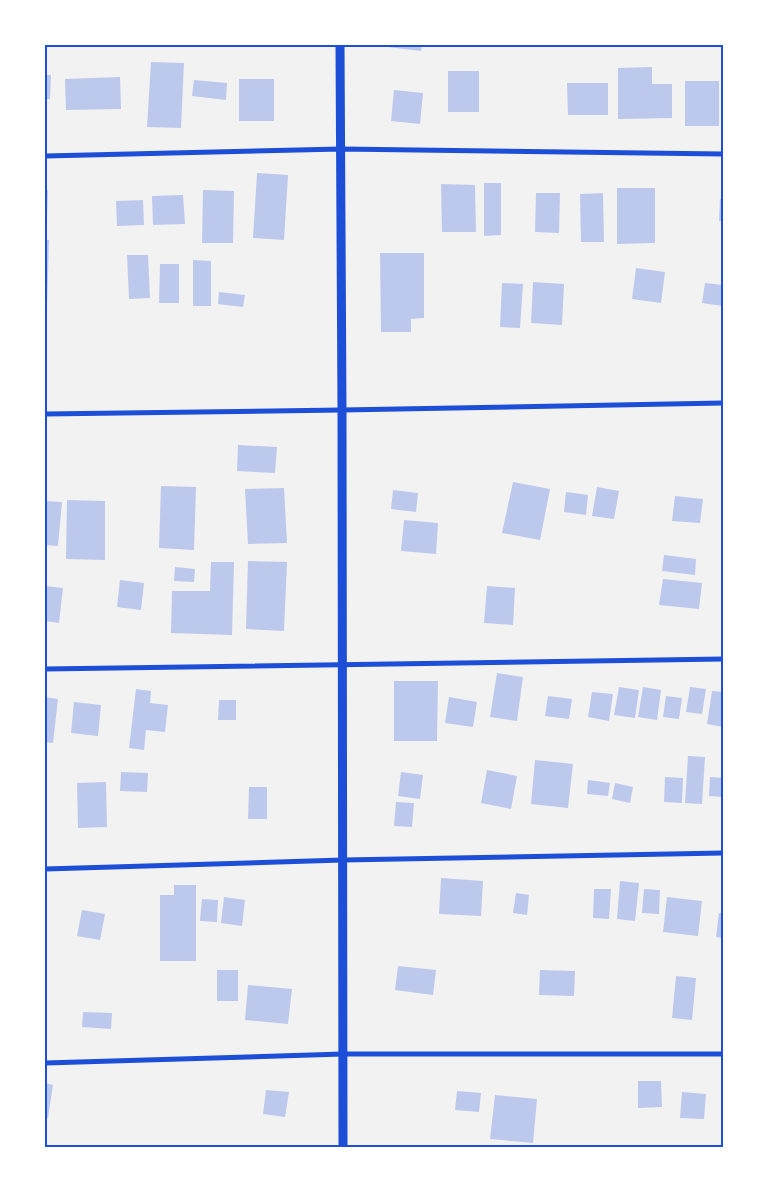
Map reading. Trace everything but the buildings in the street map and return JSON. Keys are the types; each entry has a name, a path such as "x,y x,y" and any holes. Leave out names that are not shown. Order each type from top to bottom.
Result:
{"street":[{"path":"340,45 343,1147"},
{"path":"45,156 341,149 723,154"},
{"path":"45,414 723,402"},
{"path":"45,669 723,659"},
{"path":"45,869 343,860 723,853"},
{"path":"45,1063 343,1054 723,1054"}]}
